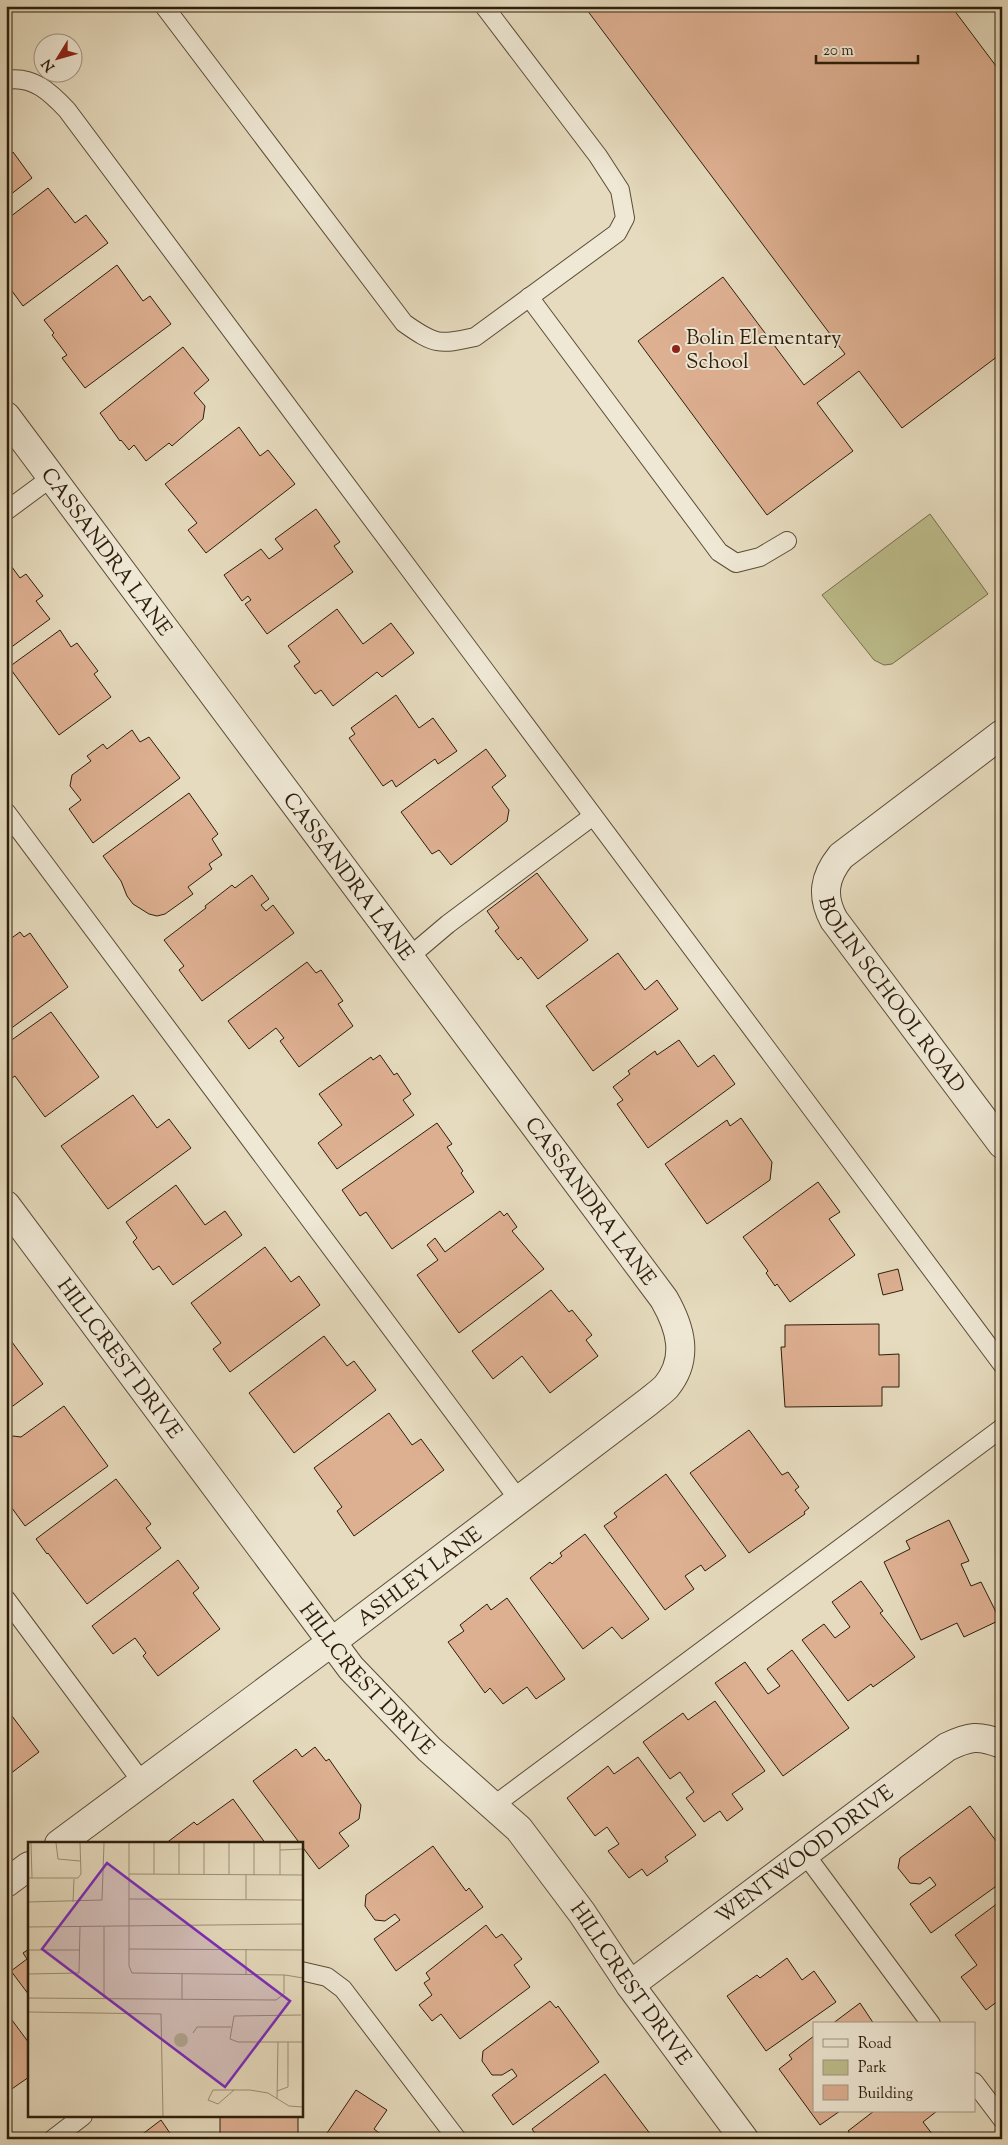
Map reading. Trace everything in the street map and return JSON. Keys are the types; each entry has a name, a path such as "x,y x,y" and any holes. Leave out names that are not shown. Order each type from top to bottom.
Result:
{"street":[{"name":"CASSANDRA LANE","path":"6,416 664,1299 676,1321 680,1342"},
{"name":"BOLIN SCHOOL ROAD","path":"1002,734 841,856 832,867 826,880 825,894 828,908 834,920 1002,1144"},
{"name":"HILLCREST DRIVE","path":"6,1206 351,1668 429,1749 519,1829 582,1913 630,1985 744,2139"},
{"name":"ASHLEY LANE","path":"62,1842 648,1402 666,1387 677,1368 680,1342"},
{"name":"WENTWOOD DRIVE","path":"630,1985 946,1748 965,1738 992,1741"},
{"path":"6,1883 28,1867"}],"lane":[{"path":"164,6 404,323 427,339 448,342 475,337 617,233 625,218 620,190 598,156 484,6"},
{"path":"6,80 28,81 48,90 67,110 1002,1364"},
{"path":"529,298 719,552 736,563 760,557 787,541"},
{"path":"6,511 52,477"},
{"path":"6,812 519,1500"},
{"path":"409,957 448,924 593,816"},
{"path":"492,1806 1002,1428"},
{"path":"6,1599 142,1782"},
{"path":"805,1854 930,2022"},
{"path":"302,1971 327,1977 343,1989 457,2139"},
{"path":"976,2085 1002,2119"},
{"path":"54,2139 80,2118"}],"green space":[{"path":"930,514 988,594 892,664 884,665 874,660 822,595"}],"building":[{"path":"584,6 951,6 1002,74 1002,353 902,428 859,371 817,403 853,451 767,515 638,341 723,277 804,385 845,354"},
{"path":"6,150 9,154 13,152 32,178 6,198"},
{"path":"48,188 75,223 86,215 108,243 23,306 6,283 6,220"},
{"path":"117,265 143,301 150,296 171,324 85,388 62,358 67,355 52,335 54,333 44,320"},
{"path":"183,347 209,380 194,393 205,406 203,419 172,446 169,443 146,461 134,445 129,450 120,441 100,413"},
{"path":"239,427 260,456 268,450 295,484 206,553 188,530 197,523 165,484"},
{"path":"316,509 340,542 334,546 353,572 267,634 245,604 251,600 248,596 242,601 224,575 261,549 269,559 283,549 275,539"},
{"path":"6,559 20,578 26,574 43,596 36,601 50,619 6,651"},
{"path":"337,609 363,644 391,623 414,653 382,677 377,672 333,706 321,690 315,694 294,666 300,662 288,646"},
{"path":"60,630 71,647 77,643 98,671 94,674 111,697 59,735 9,667"},
{"path":"396,695 419,728 433,718 457,751 438,764 435,759 396,787 392,780 383,786 349,738 355,734 351,728"},
{"path":"132,730 140,742 149,737 180,778 93,843 69,809 81,800 70,786 72,775 91,761 87,756 103,744 107,749"},
{"path":"486,749 506,776 492,787 509,810 507,821 451,865 439,850 432,854 401,812"},
{"path":"189,793 218,834 212,839 222,855 209,864 212,869 188,887 193,894 165,914 157,916 149,914 133,904 127,896 121,881 103,856"},
{"path":"537,873 588,940 538,979 521,957 518,960 495,931 499,928 487,911"},
{"path":"252,875 269,899 261,905 266,911 273,905 294,933 202,1001 179,970 184,966 164,940 206,908 205,906 232,885 235,888"},
{"path":"20,932 24,937 30,933 68,987 6,1032 6,942"},
{"path":"618,953 645,990 657,980 678,1009 593,1071 546,1006"},
{"path":"307,962 316,973 321,970 343,1001 338,1004 353,1026 299,1067 280,1041 284,1038 276,1028 249,1049 228,1021"},
{"path":"51,1012 99,1077 45,1117 15,1076 12,1078 6,1070 6,1044"},
{"path":"679,1040 698,1067 714,1055 735,1084 648,1148 617,1104 623,1100 613,1087 630,1074 628,1071 655,1051 657,1055"},
{"path":"380,1055 394,1075 397,1073 411,1094 403,1100 414,1115 337,1169 318,1143 342,1125 319,1094 371,1057 373,1060"},
{"path":"133,1095 157,1128 169,1119 191,1148 108,1209 61,1146"},
{"path":"741,1118 772,1162 770,1180 707,1224 665,1164 727,1120 730,1126"},
{"path":"437,1123 452,1144 447,1147 474,1192 392,1249 366,1212 360,1216 342,1190"},
{"path":"818,1182 840,1212 829,1219 855,1255 790,1302 777,1284 775,1286 766,1273 768,1271 743,1237"},
{"path":"176,1185 205,1225 225,1211 242,1235 173,1285 159,1266 153,1270 133,1242 137,1238 126,1222"},
{"path":"500,1211 504,1216 507,1213 517,1227 512,1231 544,1269 459,1333 417,1275 438,1260 427,1245 435,1238 445,1252"},
{"path":"265,1247 291,1282 299,1276 320,1305 230,1372 213,1349 221,1343 191,1303"},
{"path":"898,1269 903,1290 883,1295 878,1274"},
{"path":"551,1290 569,1312 572,1310 592,1335 586,1340 598,1356 550,1393 522,1356 493,1379 472,1351"},
{"path":"879,1324 879,1355 899,1354 899,1387 882,1387 882,1406 785,1407 781,1347 785,1347 785,1325"},
{"path":"6,1334 43,1384 6,1411"},
{"path":"324,1336 347,1366 354,1361 376,1390 294,1453 249,1393"},
{"path":"64,1406 108,1466 25,1526 6,1500 6,1441 13,1436 21,1437"},
{"path":"389,1413 412,1445 421,1439 444,1470 354,1536 337,1511 342,1507 314,1468"},
{"path":"749,1430 782,1475 788,1472 799,1487 795,1490 809,1508 804,1512 805,1514 749,1553 690,1473"},
{"path":"666,1474 726,1556 705,1571 701,1565 685,1576 694,1589 665,1610 604,1526 617,1517 614,1513"},
{"path":"116,1479 151,1524 146,1528 161,1548 87,1604 36,1539"},
{"path":"949,1520 969,1561 961,1564 971,1586 981,1582 1000,1620 964,1637 957,1623 921,1640 884,1562 910,1549 906,1541"},
{"path":"585,1534 649,1619 622,1639 612,1627 583,1649 530,1578 550,1562 552,1564 562,1556 560,1553"},
{"path":"178,1560 199,1588 193,1593 220,1629 158,1676 143,1656 146,1653 135,1638 113,1654 92,1626"},
{"path":"861,1581 883,1611 880,1613 915,1657 873,1687 871,1684 848,1701 802,1640 824,1624 835,1638 850,1627 832,1602"},
{"path":"507,1598 565,1679 536,1699 527,1687 503,1704 490,1688 485,1693 448,1642 464,1631 460,1625 487,1604 491,1610"},
{"path":"792,1650 849,1728 783,1776 715,1683 745,1662 768,1694 780,1686 767,1669"},
{"path":"715,1701 765,1771 732,1794 743,1809 727,1821 720,1811 704,1822 686,1798 694,1792 680,1772 670,1779 643,1742 683,1713 688,1720"},
{"path":"6,1708 39,1752 6,1777"},
{"path":"315,1747 326,1761 329,1759 361,1805 359,1819 339,1833 349,1846 319,1869 302,1846 302,1842 299,1842 253,1781 296,1749 302,1757"},
{"path":"638,1757 696,1835 665,1857 668,1861 647,1876 642,1869 629,1878 608,1851 619,1844 607,1827 595,1836 567,1798 608,1766 614,1774"},
{"path":"233,1799 265,1842 168,1842 194,1822 197,1825"},
{"path":"970,1806 1002,1849 1002,1882 931,1933 910,1904 936,1885 930,1877 920,1884 910,1883 898,1868 900,1858"},
{"path":"433,1846 466,1891 469,1888 483,1907 396,1971 374,1939 400,1920 395,1914 385,1921 375,1920 365,1906 366,1895"},
{"path":"1002,1900 1002,1998 986,2010 961,1977 977,1965 955,1935"},
{"path":"486,1925 496,1938 502,1934 522,1959 514,1965 530,1987 460,2039 441,2014 432,2021 419,2005 432,1995 424,1983 430,1979 426,1973"},
{"path":"28,1950 28,1994 11,1971 27,1959 23,1953"},
{"path":"787,1958 802,1980 814,1971 836,2002 766,2051 727,1996 757,1975 760,1978"},
{"path":"550,2001 556,2008 558,2006 599,2062 513,2125 492,2095 517,2076 512,2069 502,2075 492,2075 482,2061 483,2051"},
{"path":"860,2003 873,2022 835,2022"},
{"path":"6,2012 28,2042 28,2078 6,2093"},
{"path":"813,2037 813,2112 839,2112 820,2125 779,2069 792,2059 789,2055"},
{"path":"605,2074 651,2135 646,2139 539,2139 532,2129"},
{"path":"356,2090 387,2110 374,2129 387,2139 323,2139"},
{"path":"873,2112 936,2112 923,2122 936,2139 846,2139 851,2135 848,2131"},
{"path":"220,2118 298,2118 298,2139 220,2139"},
{"path":"161,2120 174,2139 136,2139"}],"place":[{"name":"Bolin Elementary School","path":"676,349"}]}
